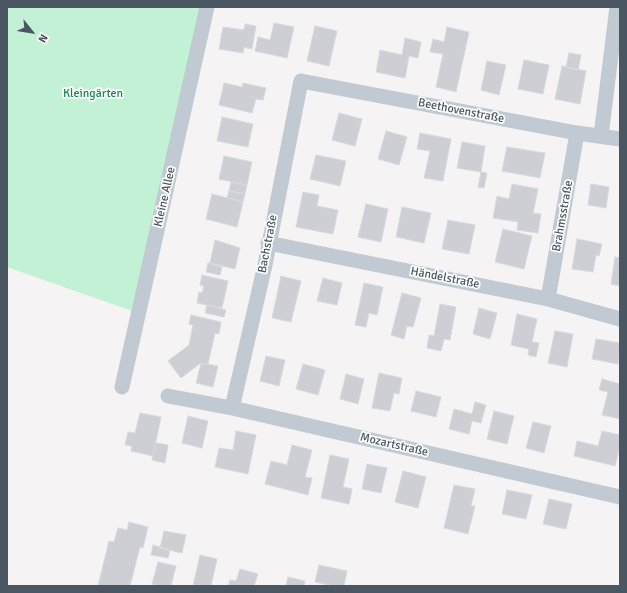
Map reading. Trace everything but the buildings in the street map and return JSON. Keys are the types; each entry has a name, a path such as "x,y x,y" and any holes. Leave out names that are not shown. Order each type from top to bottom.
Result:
{"street":[{"name":"Kleine Allee","path":"122,387 207,7"},
{"path":"601,136 617,27 617,7"},
{"name":"Beethovenstraße","path":"301,81 577,133 620,139"},
{"name":"Bachstraße","path":"232,408 264,264 301,81"},
{"name":"Brahmsstraße","path":"548,299 577,133"},
{"name":"Händelstraße","path":"268,243 548,299 620,319"},
{"name":"Mozartstraße","path":"168,396 232,408 620,497"}],"green space":[{"name":"Kleingärten","path":"7,7 201,7 132,311 7,267"}]}
